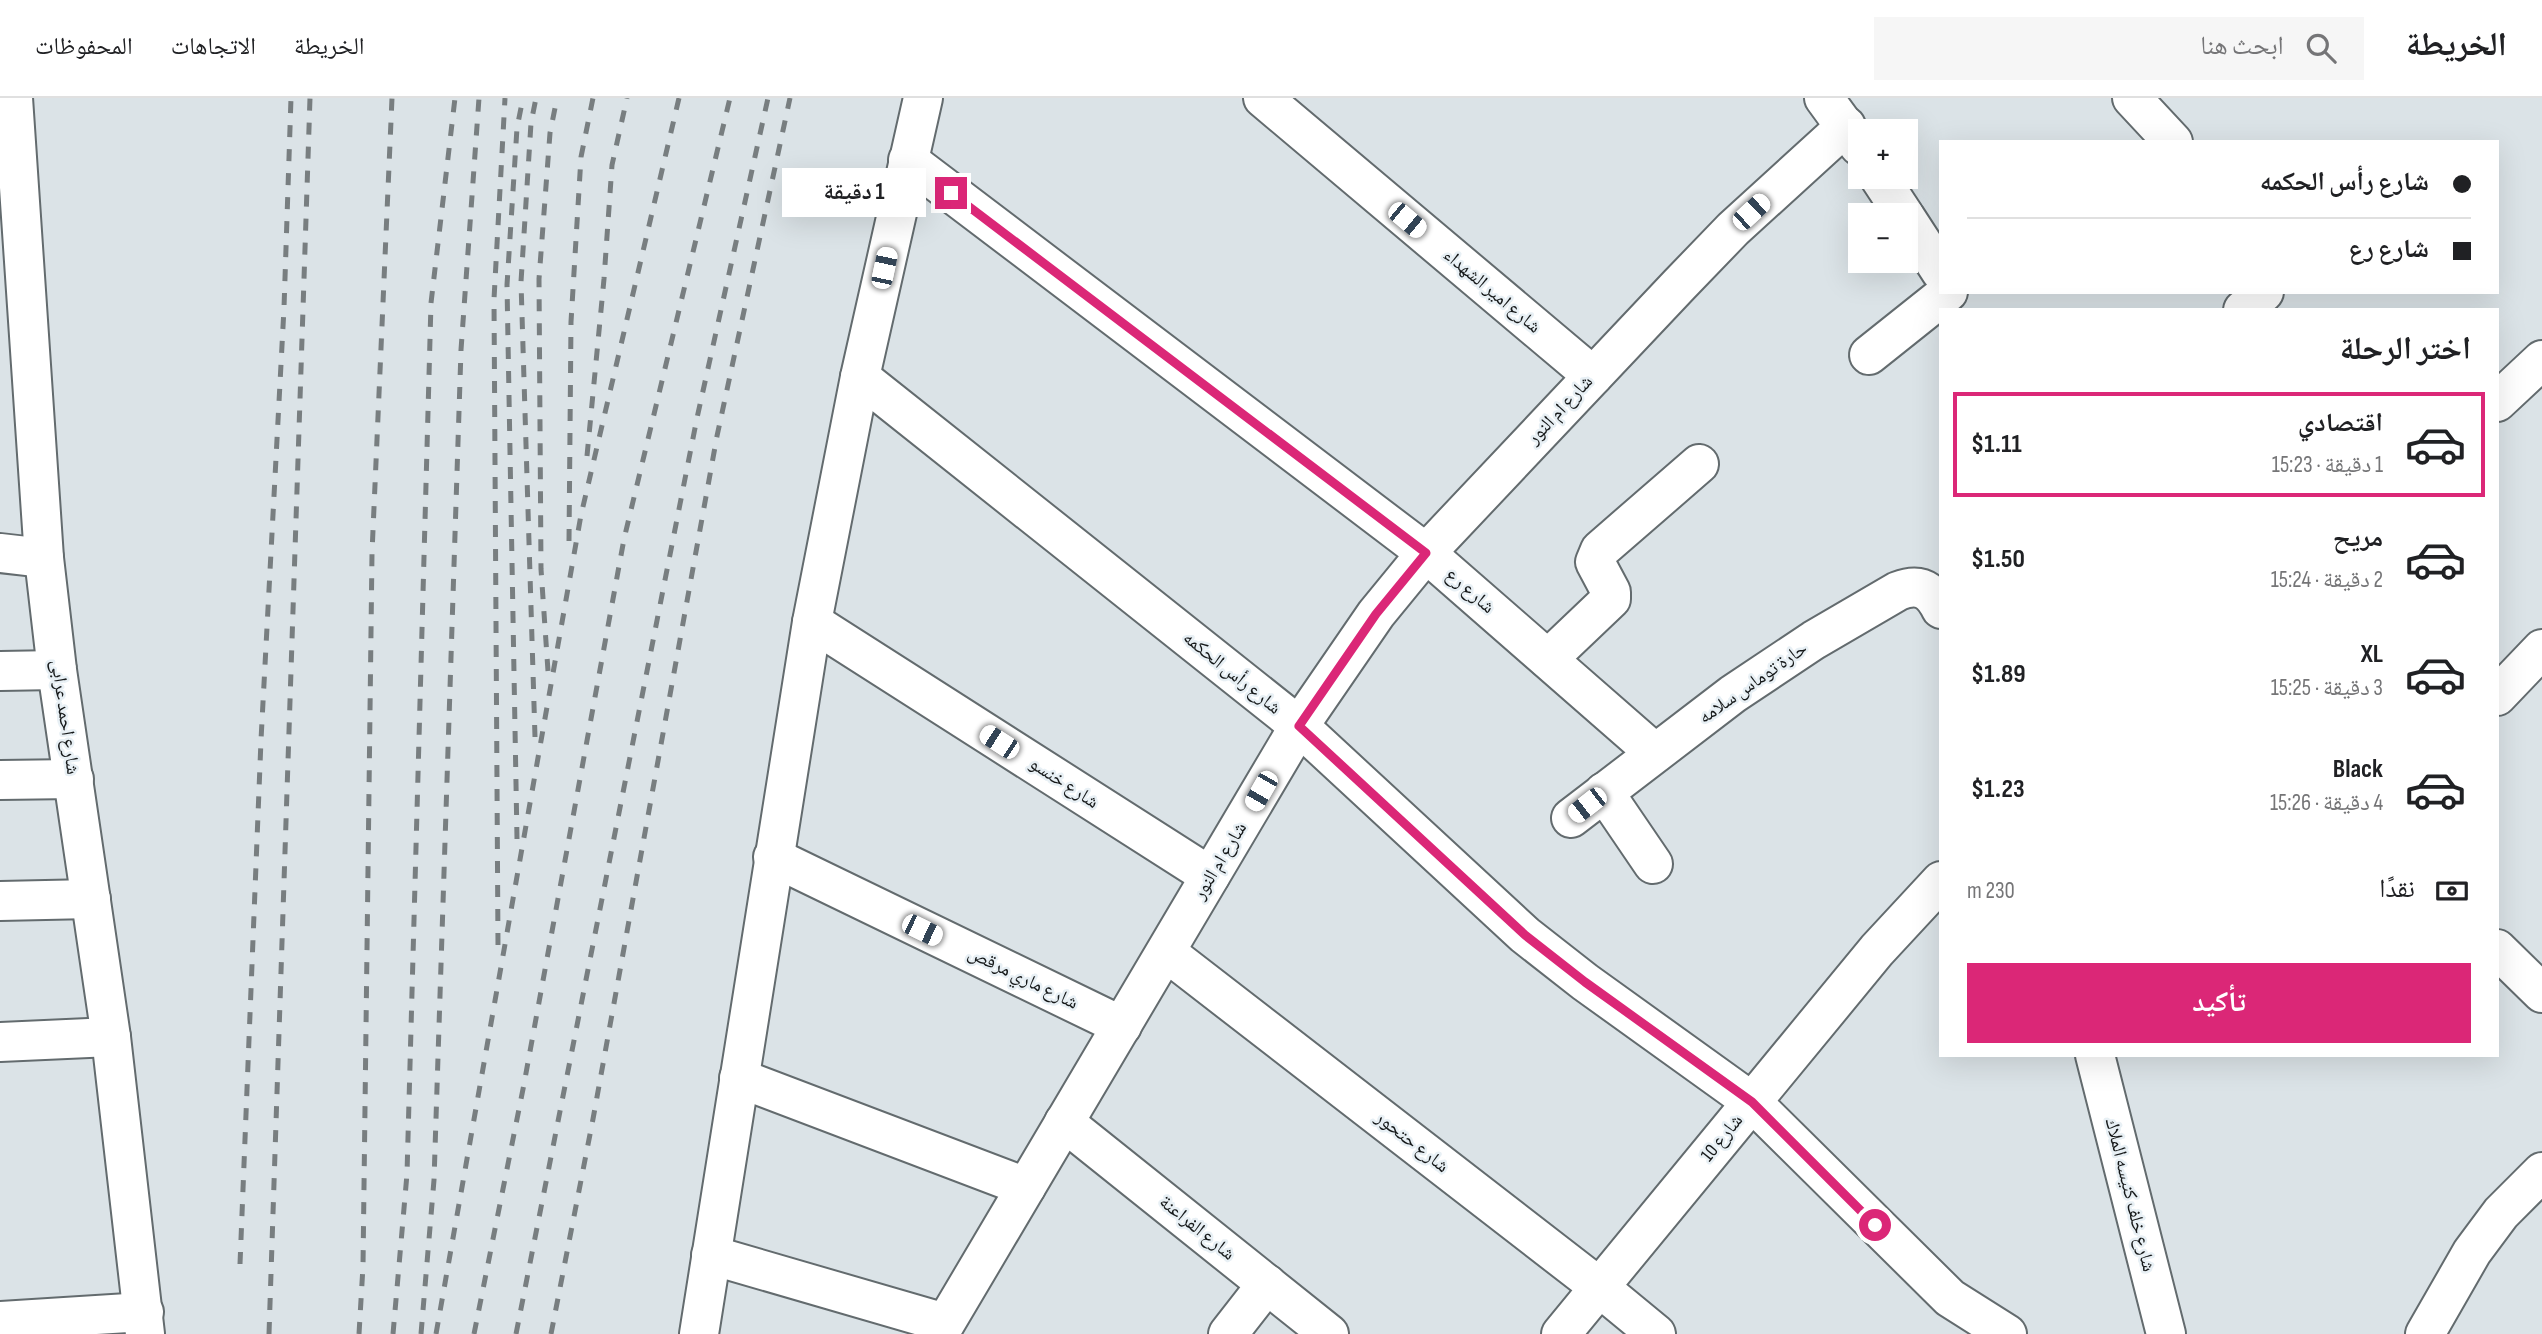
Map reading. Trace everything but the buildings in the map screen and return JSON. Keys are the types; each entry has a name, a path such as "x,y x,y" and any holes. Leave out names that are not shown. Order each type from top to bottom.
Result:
{"street":[{"name":"شارع احمد عرابى","path":"13,98 13,297 57,670 111,1037 145,1323"},
{"path":"699,1334 811,622 860,377 923,98"},
{"name":"شارع امير الشهداء","path":"1263,98 1592,376"},
{"path":"2132,98 2172,140"},
{"name":"شارع ام النور","path":"942,1328 1299,726 1376,614 1426,553 1592,376 1733,229 1844,124"},
{"name":"شارع رع","path":"908,160 1426,553 1655,753"},
{"path":"1918,236 1939,269"},
{"path":"1869,355 1945,294"},
{"path":"2245,308 2262,294"},
{"path":"2499,400 2542,360"},
{"name":"شارع رأس الحكمه","path":"860,377 1299,726 1525,935 1585,982 1752,1102 1950,1297 2007,1334"},
{"path":"1548,659 1611,599 1611,592 1595,562 1600,550 1699,464"},
{"path":"0,552 44,558"},
{"name":"حارة توماس سلامه","path":"1571,818 1733,694 1814,640 1898,591 1912,586 1926,589 1939,605"},
{"name":"شارع خنسو","path":"811,622 1210,876"},
{"path":"2499,694 2542,649"},
{"path":"0,671 57,670"},
{"path":"0,780 74,779"},
{"path":"1604,792 1653,864"},
{"name":"شارع ماري مرقص","path":"773,857 1122,1026"},
{"name":"شارع 10","path":"1561,1334 1877,950 1939,883"},
{"path":"0,901 91,899"},
{"name":"شارع حتحور","path":"1166,951 1656,1334"},
{"path":"2499,951 2542,993"},
{"path":"0,1042 111,1037"},
{"name":"شارع خلف كنيسه الملاك","path":"2096,1057 2166,1334"},
{"path":"739,1078 1026,1187"},
{"name":"شارع الفراعنة","path":"1064,1122 1329,1334"},
{"path":"2425,1334 2472,1252 2501,1213 2542,1172"},
{"path":"712,1255 942,1328"},
{"path":"1228,1334 1267,1284"},
{"path":"0,1321 145,1323"}],"railway":[{"path":"240,1264 261,740 284,308 291,98"},
{"path":"269,1334 310,98"},
{"path":"359,1334 363,1266 372,553 392,98"},
{"path":"393,1334 407,1174 431,303 455,98"},
{"path":"421,1334 434,1180 461,350 479,98"},
{"path":"498,945 494,299 505,98"},
{"path":"517,839 507,285 517,128 523,98"},
{"path":"535,737 521,282 531,123 536,98"},
{"path":"548,671 541,569 539,279 550,133 557,98"},
{"path":"569,541 571,322 581,157 593,98"},
{"path":"587,456 612,165 627,98"},
{"path":"436,1334 581,515 679,98"},
{"path":"474,1334 524,1084 624,539 730,98"},
{"path":"516,1334 697,418 768,98"},
{"path":"551,1334 593,1119 717,436 790,98"}],"route":[{"path":"951,193 1426,553 1376,614 1299,726 1525,935 1585,982 1752,1102 1875,1225"}]}
